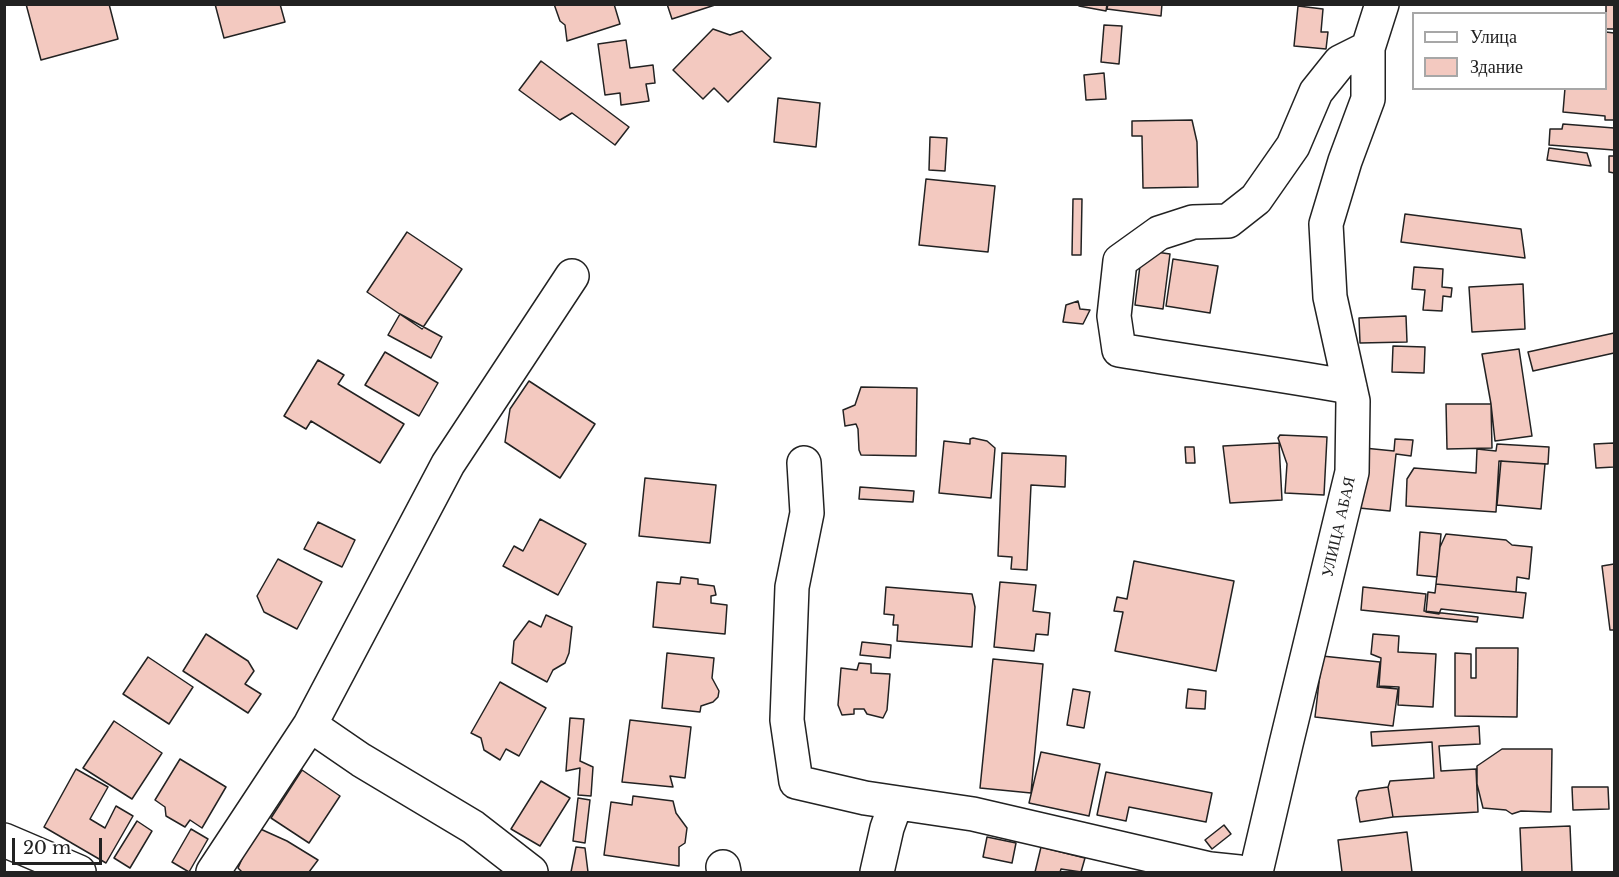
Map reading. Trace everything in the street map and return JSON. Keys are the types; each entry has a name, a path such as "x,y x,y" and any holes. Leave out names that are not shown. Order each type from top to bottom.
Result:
{"street":[{"name":"УЛИЦА АБАЯ","path":"1256,873 1352,472 1353,401 1330,297 1326,224 1345,161 1368,99 1368,48 1382,4"},
{"path":"1350,387 1275,373 1211,366 1119,350 1114,316 1120,261 1158,233 1192,222 1228,221 1256,199 1293,146 1316,92 1340,62 1368,48"},
{"path":"213,873 310,724 448,464 572,276"},
{"path":"804,464 807,513 792,587 788,720 796,782 865,798 973,814 1210,869 1239,873"},
{"path":"310,724 361,760 473,827 531,873"},
{"path":"877,873 887,828 896,803"},
{"path":"4,840 79,873"}],"building":[{"path":"26,4 109,4 118,39 41,60"},
{"path":"215,4 280,4 285,22 224,38"},
{"path":"554,4 614,4 620,24 567,41 565,25 560,21"},
{"path":"667,4 718,4 672,19"},
{"path":"1079,4 1107,4 1106,11 1079,6"},
{"path":"1108,4 1162,4 1161,16 1107,9"},
{"path":"1606,4 1614,4 1614,29 1607,29"},
{"path":"1298,6 1323,9 1321,32 1328,32 1326,49 1294,46"},
{"path":"1104,25 1122,26 1119,64 1101,62"},
{"path":"713,29 730,35 742,31 771,58 728,102 714,88 703,99 673,70"},
{"path":"1607,32 1614,33 1614,120 1605,120 1605,116 1563,112 1565,90 1607,90"},
{"path":"626,40 630,68 653,65 655,83 646,84 649,101 621,105 620,93 605,95 598,44"},
{"path":"541,61 629,127 615,145 572,113 560,120 519,90"},
{"path":"1104,73 1106,99 1086,100 1084,75"},
{"path":"778,98 820,103 816,147 774,142"},
{"path":"1192,120 1197,142 1198,187 1143,188 1142,136 1132,136 1132,121"},
{"path":"1563,124 1614,128 1614,150 1549,145 1550,129 1562,129"},
{"path":"930,137 947,138 945,171 929,170"},
{"path":"1549,148 1587,153 1591,166 1547,160"},
{"path":"1609,156 1614,156 1614,173 1609,172"},
{"path":"926,179 995,186 988,252 919,245"},
{"path":"1073,199 1082,199 1081,255 1072,255"},
{"path":"1405,214 1521,229 1525,258 1401,242"},
{"path":"407,232 462,269 422,329 367,292"},
{"path":"1142,250 1170,254 1163,309 1135,305"},
{"path":"1173,259 1218,266 1210,313 1166,306"},
{"path":"1414,267 1443,269 1442,287 1452,288 1451,297 1443,296 1442,311 1423,310 1425,290 1412,289"},
{"path":"1523,284 1525,329 1472,332 1469,287"},
{"path":"1078,301 1080,309 1090,310 1083,324 1063,322 1066,305"},
{"path":"400,314 442,337 431,358 388,335"},
{"path":"1406,316 1407,342 1360,343 1359,318"},
{"path":"1614,333 1614,353 1533,371 1528,352"},
{"path":"1393,346 1425,347 1424,373 1392,372"},
{"path":"1519,349 1532,436 1495,441 1482,354"},
{"path":"385,352 438,383 419,416 365,385"},
{"path":"318,360 344,375 338,384 404,424 380,463 311,421 306,429 284,416"},
{"path":"529,381 595,424 560,478 505,442 510,409"},
{"path":"861,387 917,388 916,456 861,455 856,424 845,426 843,410 855,405"},
{"path":"1446,404 1491,404 1492,448 1447,449"},
{"path":"1280,435 1327,437 1324,495 1285,493 1287,464 1278,438"},
{"path":"970,439 987,441 995,448 991,498 939,493 944,441 970,444"},
{"path":"1395,439 1413,440 1411,456 1396,454 1390,511 1359,508 1364,448 1394,451"},
{"path":"1279,443 1282,500 1230,503 1223,446"},
{"path":"1614,443 1614,467 1596,468 1594,444"},
{"path":"1497,444 1549,447 1548,464 1499,461 1496,512 1406,506 1407,479 1414,468 1476,473 1477,449 1496,451"},
{"path":"1185,447 1194,447 1195,463 1186,463"},
{"path":"1002,453 1066,456 1065,487 1031,485 1027,570 1011,569 1012,557 998,556"},
{"path":"1501,461 1545,464 1541,509 1497,505"},
{"path":"645,478 716,485 710,543 639,536"},
{"path":"860,487 914,491 913,502 859,499"},
{"path":"540,519 586,544 558,595 503,566 514,546 523,551"},
{"path":"318,522 355,540 342,567 304,549"},
{"path":"1420,532 1441,534 1437,577 1417,575"},
{"path":"1446,534 1506,540 1512,545 1532,547 1529,579 1517,577 1516,592 1436,584 1440,547"},
{"path":"278,559 322,582 297,629 264,612 257,596"},
{"path":"1134,561 1234,581 1216,671 1115,651 1123,612 1114,611 1117,597 1127,599"},
{"path":"1614,564 1614,630 1610,630 1602,566"},
{"path":"681,577 698,579 698,584 714,586 716,595 711,596 711,603 727,605 725,634 653,627 657,582 680,584"},
{"path":"1000,582 1036,585 1033,611 1050,613 1048,635 1036,634 1034,651 994,647"},
{"path":"1436,584 1526,593 1523,618 1441,609 1439,614 1426,612 1428,592 1435,593"},
{"path":"886,587 972,594 975,607 972,647 897,641 898,625 893,625 894,615 884,614"},
{"path":"1363,587 1426,594 1424,611 1478,617 1477,622 1361,610"},
{"path":"546,615 572,627 569,653 565,663 553,670 547,682 512,663 514,641 529,621 541,627"},
{"path":"206,634 248,661 254,671 245,684 261,694 248,713 183,671"},
{"path":"1373,634 1399,636 1398,652 1436,654 1433,707 1398,705 1399,687 1379,686 1381,658 1371,654"},
{"path":"862,642 891,645 890,658 860,655"},
{"path":"1476,648 1518,648 1517,717 1455,716 1455,653 1471,654 1471,678 1476,678"},
{"path":"667,653 714,658 712,678 719,691 718,697 713,702 701,706 700,712 662,708"},
{"path":"1322,656 1380,662 1377,687 1398,689 1393,726 1315,717"},
{"path":"148,657 193,687 169,724 123,694"},
{"path":"993,659 1043,664 1031,793 980,788"},
{"path":"859,663 871,664 871,673 890,674 887,710 883,718 867,714 864,709 854,709 854,714 842,715 838,705 841,668 857,670"},
{"path":"500,682 546,708 519,756 506,749 500,760 484,750 481,738 471,733"},
{"path":"1073,689 1090,692 1084,728 1067,725"},
{"path":"1188,689 1206,691 1205,709 1186,708"},
{"path":"570,718 584,719 580,761 593,767 591,796 578,795 580,768 566,771"},
{"path":"630,720 691,727 685,778 670,776 673,787 622,782"},
{"path":"114,721 162,753 132,799 83,768"},
{"path":"1479,726 1480,744 1439,746 1441,771 1476,769 1478,812 1393,817 1388,787 1390,781 1434,778 1432,742 1372,746 1371,732"},
{"path":"1502,749 1552,749 1551,812 1521,811 1512,814 1506,810 1483,808 1477,784 1477,766"},
{"path":"1041,752 1100,764 1089,816 1029,803"},
{"path":"180,759 226,787 202,828 190,820 185,827 166,816 165,807 155,800"},
{"path":"76,769 108,787 90,819 105,828 116,806 133,816 106,863 44,827"},
{"path":"302,770 340,796 309,843 271,818"},
{"path":"1106,772 1212,793 1206,822 1129,807 1126,821 1097,815"},
{"path":"541,781 570,798 540,846 511,829"},
{"path":"1388,787 1393,817 1360,822 1356,798 1359,791"},
{"path":"1572,787 1608,787 1609,809 1573,810"},
{"path":"633,796 673,801 676,813 687,828 685,843 679,847 679,866 604,855 611,802 632,805"},
{"path":"578,798 590,800 585,843 573,841"},
{"path":"137,821 152,831 130,868 114,858"},
{"path":"1224,825 1231,834 1212,849 1205,840"},
{"path":"1570,826 1572,872 1522,872 1520,828"},
{"path":"256,827 287,841 318,860 309,872 242,872 238,868"},
{"path":"191,829 208,839 189,872 172,862"},
{"path":"1407,832 1412,872 1342,872 1338,840"},
{"path":"987,837 1016,843 1012,863 983,857"},
{"path":"576,847 585,848 588,872 571,872"},
{"path":"1041,847 1085,858 1081,872 1061,869 1060,872 1035,872"}]}
